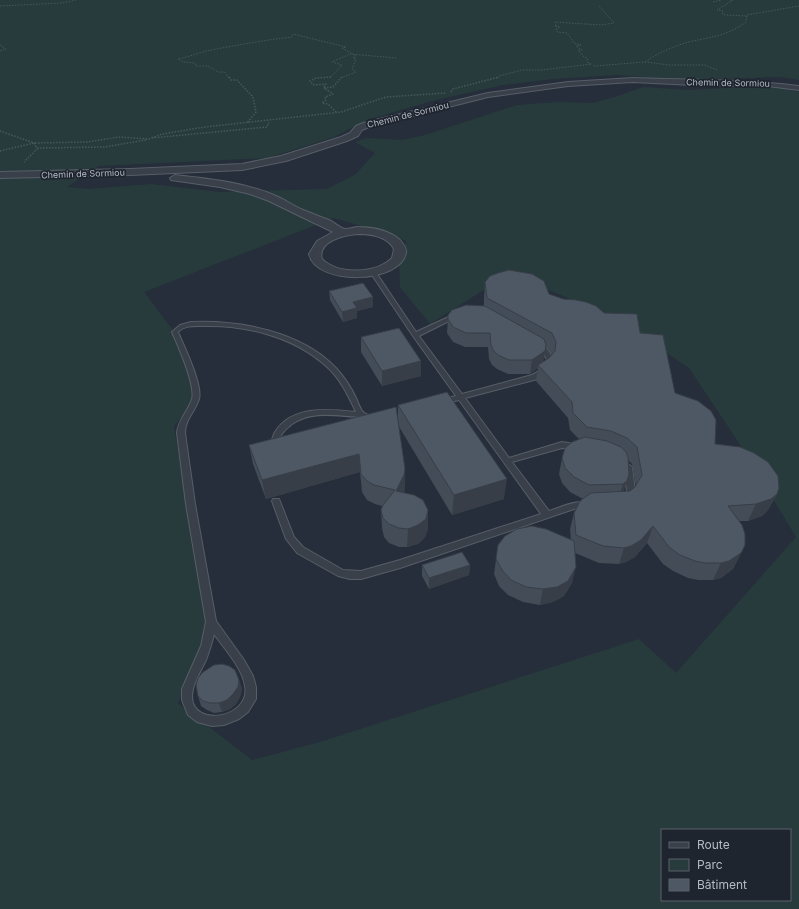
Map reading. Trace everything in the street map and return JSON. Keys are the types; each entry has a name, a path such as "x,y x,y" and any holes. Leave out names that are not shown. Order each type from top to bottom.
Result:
{"street":[{"name":"Chemin de Sormiou","path":"0,175 164,171 242,167 271,162 351,137 361,127 481,96 568,84 629,80 768,84 799,88"},
{"path":"164,171 168,175 175,178 237,188 265,195 342,232"},
{"path":"342,232 377,232 386,236 399,246 400,252 398,258 393,264 373,272 362,274 340,272 330,269 317,260 315,255 316,249 325,239 342,232"}],"lane":[{"path":"373,272 415,335 547,515"},
{"path":"415,335 452,317 466,314"},
{"path":"211,622 242,666 250,682 252,694 244,708 232,718 215,723 198,716 193,712 187,700 190,685 203,655 209,636 211,622 181,431 185,418 193,405 197,392 176,329 188,324 230,324 271,334 291,342 310,351 329,364 344,384 361,415"},
{"path":"438,404 542,374 546,370 550,360 546,351 532,343"},
{"path":"275,448 275,443 280,430 292,420 302,415 319,412 375,416"},
{"path":"507,461 562,445 585,448"},
{"path":"621,504 626,501 631,492 628,468 624,463"},
{"path":"276,501 290,540 300,550 341,573 350,575 361,575 400,564 574,506 595,506"}],"path":[{"path":"0,6 76,0"},
{"path":"713,2 722,0"},
{"path":"730,0 733,0 717,10 723,11 722,14 728,16 747,16 768,10 788,9 799,6"},
{"path":"598,5 614,22 601,25 555,22 555,26 560,27 556,29 558,32 566,33 574,43 580,44 581,45 576,46 582,50 578,50 584,57 587,58 588,63 594,66 645,62 658,53 686,42 713,38 735,30 746,22 747,16"},
{"path":"246,123 256,112 253,98 236,80 231,80 225,72 218,72 208,66 196,66 195,63 183,62 178,59 210,50 234,47 245,43 292,37 293,34 346,47 342,48 356,56 353,58 356,59 352,69 356,72 342,77 333,87 324,88 333,94 325,97 326,100 322,102 328,104 336,112"},
{"path":"0,45 6,49 0,51"},
{"path":"324,87 326,84 313,85 310,81 316,78 330,78 342,65 332,62 352,54 396,58"},
{"path":"37,148 103,148 128,145 162,134 336,112 386,97 449,93 453,89 498,78 499,76 522,70 542,70 592,64"},
{"path":"0,151 34,143 88,142 118,137 149,139 267,127 269,125 267,123 269,121"},
{"path":"0,131 34,143 37,149 11,175"}],"green space":[{"path":"0,0 799,0 799,80 779,77 691,80 617,75 553,79 503,85 432,101 367,120 334,137 268,158 99,166 67,187 89,189 151,184 220,192 327,189 356,174 375,153 355,142 367,138 402,140 425,135 517,105 558,102 593,103 643,87 688,90 771,86 799,92 799,909 0,909","holes":["334,218 389,234 406,241 399,264 400,287 430,324 493,284 532,283 615,318 689,368 741,446 796,537 676,673 639,639 320,742 252,760 178,703 207,633 174,426 196,400 172,329 144,292"]}],"building":[{"path":"509,270 532,274 544,281 549,294 563,299 586,302 596,306 604,313 637,314 640,333 663,335 675,393 698,401 711,411 716,420 715,444 740,447 754,453 768,462 778,476 779,488 777,494 771,499 756,504 728,506 742,525 745,534 745,545 741,553 729,561 721,563 705,563 695,561 680,555 669,547 653,526 641,540 624,548 603,546 576,535 574,513 580,501 591,493 630,491 635,487 642,475 637,447 627,438 611,431 587,427 573,413 572,402 538,365 549,358 555,351 556,342 552,333 487,298 485,282 490,276"},
{"path":"363,283 373,297 353,302 357,308 342,312 329,291"},
{"path":"466,305 485,306 544,339 546,345 545,351 532,360 509,360 498,355 493,350 491,345 490,333 466,333 453,327 448,319 448,315 452,310"},
{"path":"399,328 421,361 382,371 361,337"},
{"path":"447,392 507,479 454,495 398,405"},
{"path":"396,407 405,469 404,475 396,491 414,495 423,500 428,510 426,519 418,525 408,529 399,528 389,524 383,518 381,510 383,505 395,490 374,485 367,481 361,474 359,454 262,480 249,445"},
{"path":"585,437 607,441 621,447 626,452 628,457 629,474 627,481 623,484 589,485 574,477 565,468 562,458 565,448 572,442"},
{"path":"532,526 546,529 574,541 576,567 568,581 557,587 543,589 526,587 511,580 502,570 496,559 498,545 505,536 517,529"},
{"path":"462,552 470,565 429,578 422,565"},
{"path":"222,664 235,670 239,680 238,687 227,700 219,703 203,701 198,696 196,685 198,678 203,672 214,665"}]}
